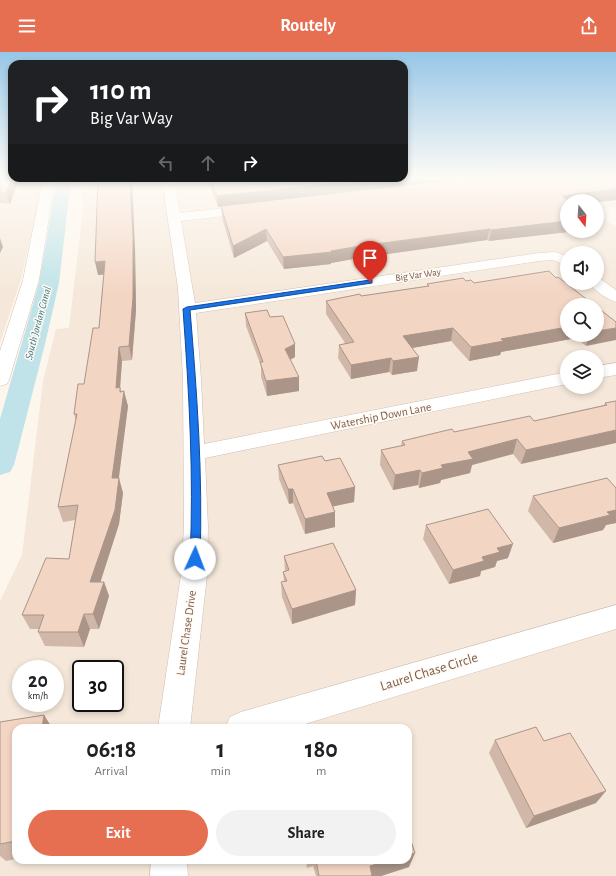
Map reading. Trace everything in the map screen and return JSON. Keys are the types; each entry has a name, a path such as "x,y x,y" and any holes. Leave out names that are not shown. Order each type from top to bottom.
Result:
{"street":[{"path":"0,380 31,280 42,217"},
{"path":"174,218 179,217"},
{"name":"Laurel Chase Drive","path":"174,218 184,271 192,379 196,527 194,575 175,724"},
{"name":"Big Var Way","path":"187,309 560,259"},
{"path":"604,288 616,297"},
{"path":"604,371 616,368"},
{"name":"Watership Down Lane","path":"195,453 560,379"},
{"name":"Laurel Chase Circle","path":"255,724 616,617"},
{"path":"169,864 169,876"}],"shaded area":[{"path":"0,217 35,217 22,276 0,343"},
{"path":"82,217 560,217 560,238 604,238 604,219 616,226 616,876 0,876 0,601 22,555 43,381 56,329 69,328"}],"building":[{"path":"97,217 132,217 133,297 129,346 119,347 116,388 120,387 120,392 124,391 112,478 119,478 115,510 90,582 104,582 93,614 84,614 78,632 38,632 44,615 22,615 46,558 69,559 78,505 58,507 77,414 74,414 78,384 84,384 93,328 99,328 105,261 95,262"},
{"path":"224,217 560,217 560,222 490,229 360,246 331,251 332,252 283,257 266,229 233,246"},
{"path":"549,271 556,278 558,277 560,279 560,290 575,290 585,298 560,298 560,328 501,339 504,341 471,347 453,328 403,336 419,357 393,361 391,358 351,365 339,345 354,342 326,301 360,294 361,296 429,286 427,284 463,278 466,281 471,280 474,283"},
{"path":"267,310 270,317 283,316 295,344 285,349 299,377 266,381 260,362 263,362 245,313"},
{"path":"604,313 616,322 616,328 604,330"},
{"path":"616,401 616,430 526,450 517,439 468,452 473,459 441,465 443,468 422,473 420,470 395,475 381,450 405,445 402,441 452,429 454,432 530,416 534,421 607,405 605,403"},
{"path":"322,456 325,461 340,458 355,487 327,493 335,512 305,519 293,489 288,489 278,465"},
{"path":"607,478 616,488 616,510 607,512 610,515 559,528 533,496"},
{"path":"488,509 513,544 497,548 500,552 482,557 484,561 453,570 426,525"},
{"path":"333,543 356,590 292,609 281,582 287,581 283,572 289,570 284,556"},
{"path":"44,715 43,724 12,724 12,842 0,844 0,722"},
{"path":"536,727 544,741 570,733 606,791 534,816 495,740"},
{"path":"412,844 415,853 412,854"},
{"path":"317,864 377,864 370,866 372,876 319,876"}],"waterway":[{"name":"South Jordan Canal","path":"0,465 34,344 49,283 58,217"}],"route":[{"path":"195,559 195,453 187,309 370,282"}]}
